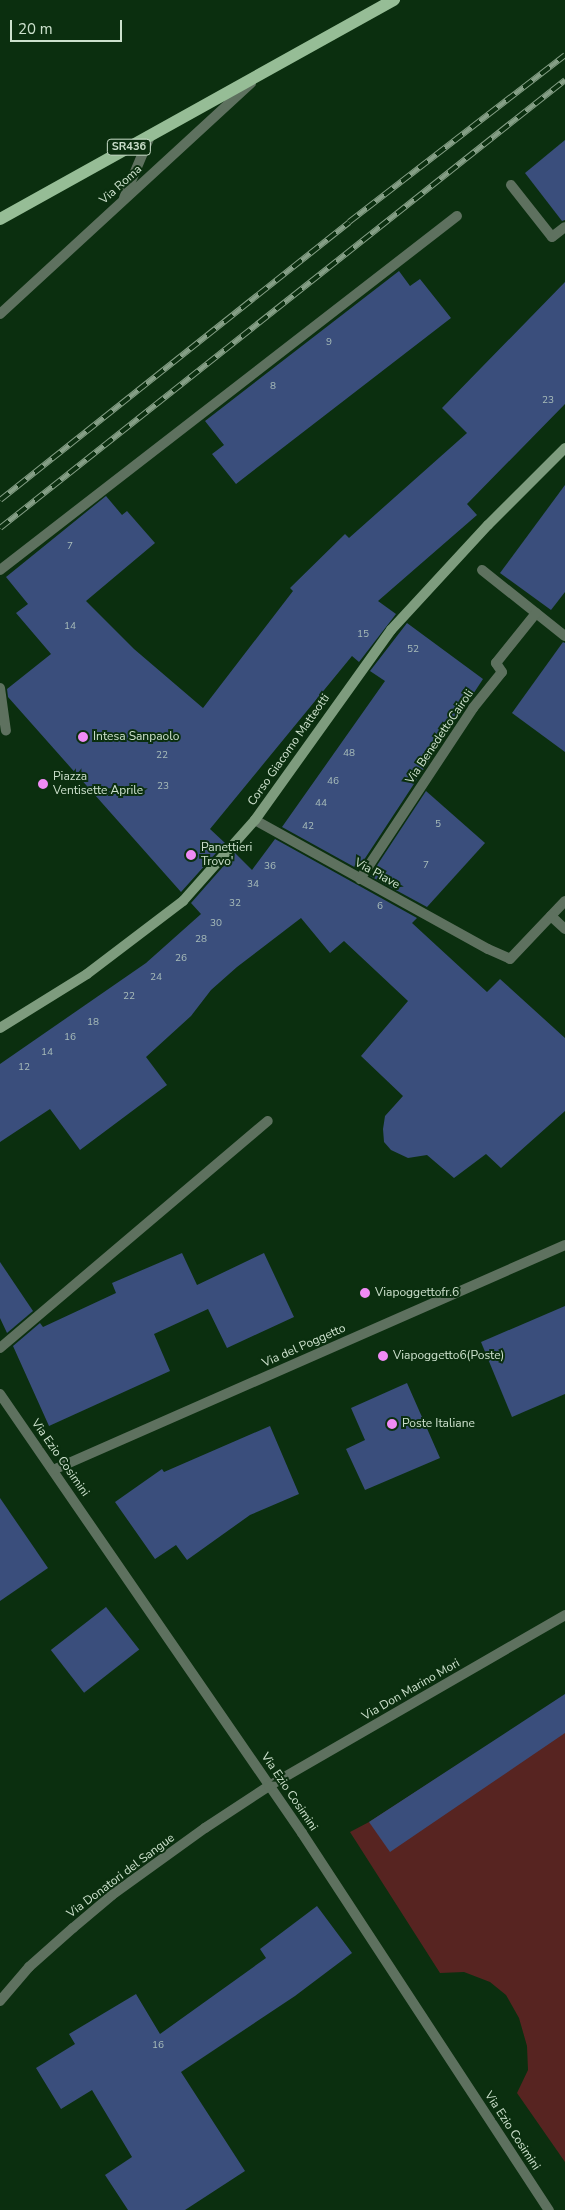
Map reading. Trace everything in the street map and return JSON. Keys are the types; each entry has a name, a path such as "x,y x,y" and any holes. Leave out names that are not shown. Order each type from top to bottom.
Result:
{"main road":[{"name":"Via Roma","path":"0,219 394,0"},
{"name":"Corso Giacomo Matteotti","path":"0,1028 87,974 164,918 196,888 255,820 391,630 488,526 565,448"}],"street":[{"name":"Via Roma","path":"0,314 259,76"},
{"path":"122,202 150,136"},
{"path":"510,185 552,237 565,227"},
{"path":"0,570 457,216"},
{"path":"482,570 565,636"},
{"name":"Via BenedettoCairoli","path":"360,879 473,708 502,672 496,663 536,613"},
{"path":"0,688 6,731"},
{"name":"Via Piave","path":"255,820 488,949 510,959 551,916"},
{"path":"565,901 551,916 565,929"},
{"path":"0,1348 268,1121"},
{"name":"Via del Poggetto","path":"52,1470 565,1245"},
{"name":"Via Ezio Cosimini","path":"0,1394 184,1659 549,2210"},
{"name":"Via Don Marino Mori","path":"269,1786 565,1615"},
{"name":"Via Donatori del Sangue","path":"0,2001 29,1967 112,1895 205,1828 269,1786"}],"shaded area":[{"path":"565,1695 565,2162 517,2093 528,2070 527,2046 519,2018 506,1995 490,1982 464,1972 440,1973 350,1832 369,1822"}],"building":[{"path":"565,140 565,220 562,221 525,173"},
{"path":"399,271 410,286 420,279 451,318 236,484 212,454 224,445 205,421"},
{"path":"565,282 565,404 467,504 477,515 378,601 396,614 359,662 352,656 210,829 225,843 181,892 8,697 7,689 51,654 16,613 28,604 6,577 106,496 122,515 127,511 155,543 86,601 134,649 203,708 293,591 290,588 345,534 349,538 467,433 442,408"},
{"path":"565,485 565,592 551,610 500,573"},
{"path":"407,623 483,679 358,869 282,827 385,681 370,671"},
{"path":"563,642 565,643 565,752 512,713"},
{"path":"426,791 485,843 427,907 370,876"},
{"path":"275,839 417,918 412,923 487,992 500,979 565,1038 565,1111 501,1168 486,1154 454,1178 427,1155 408,1158 391,1150 384,1142 385,1116 403,1096 361,1056 408,1001 344,941 330,953 301,918 237,967 211,990 191,1016 146,1057 167,1085 80,1150 50,1109 0,1142 0,1064 146,963 201,914 191,903 235,853 252,870"},
{"path":"182,1253 197,1285 264,1253 294,1317 227,1348 208,1309 154,1334 170,1371 49,1426 13,1346 40,1323 43,1327 116,1293 112,1283"},
{"path":"0,1262 33,1311 7,1333 0,1318"},
{"path":"565,1306 565,1394 512,1417 481,1342"},
{"name":"Poste Italiane","path":"407,1383 440,1458 365,1490 346,1449 365,1440 351,1408"},
{"path":"270,1426 299,1494 250,1515 187,1560 176,1545 155,1559 115,1502 162,1469 164,1472"},
{"path":"0,1498 48,1568 0,1601"},
{"path":"106,1607 139,1650 84,1693 51,1650"},
{"path":"565,1694 565,1733 390,1852 369,1822"},
{"path":"317,1906 352,1953 295,1996 181,2072 245,2171 185,2210 128,2210 105,2175 132,2157 92,2090 61,2109 36,2068 75,2044 69,2034 136,1994 160,2034 266,1958 260,1949"}],"railway":[{"path":"0,500 349,222 565,55"},
{"path":"0,528 565,80"}],"place":[{"name":"Intesa Sanpaolo","path":"83,737"},
{"name":"Piazza Ventisette Aprile","path":"43,784"},
{"name":"Panettieri Trovo'","path":"191,855"},
{"name":"Viapoggettofr.6","path":"365,1293"},
{"name":"Viapoggetto6(Poste)","path":"383,1356"},
{"name":"Poste Italiane","path":"392,1424"}]}
